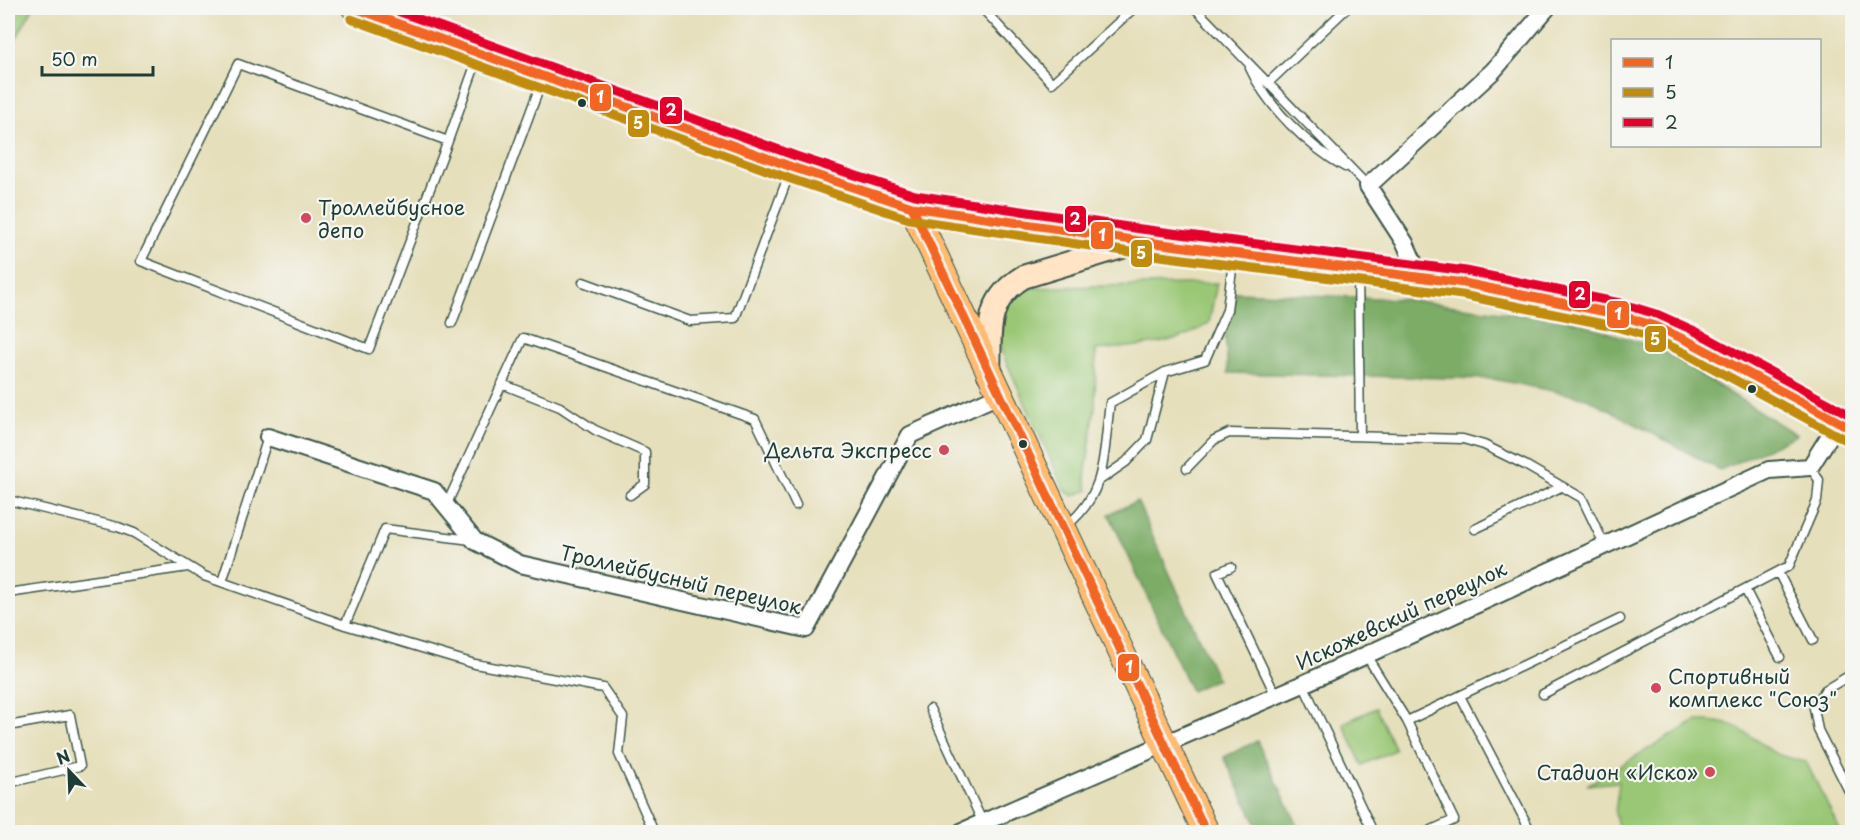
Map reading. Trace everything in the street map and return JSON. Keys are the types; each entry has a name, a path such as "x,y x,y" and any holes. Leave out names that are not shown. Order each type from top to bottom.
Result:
{"main road":[{"path":"355,8 792,167 912,207 1139,241 1420,277 1515,292 1617,314 1655,326 1846,425"},
{"path":"912,207 1206,832"},
{"path":"994,385 992,315 998,296 1008,286 1023,277 1139,241"}],"street":[{"path":"1420,277 1405,243 1368,186 1485,78 1547,8"},
{"name":"Троллейбусный переулок","path":"268,437 434,491 475,541 520,564 806,629 910,435 994,385"},
{"path":"1810,467 1846,425"},
{"name":"Искожевский переулок","path":"961,832 1303,684 1769,470 1810,467"}],"lane":[{"path":"982,8 1052,83 1134,8"},
{"path":"1195,8 1368,186"},
{"path":"1268,83 1347,8"},
{"path":"448,141 238,64 141,261 369,349 448,141 479,54"},
{"path":"1247,62 1266,97 1314,146 1355,173"},
{"path":"452,322 544,76"},
{"path":"583,282 690,321 735,318 792,167"},
{"path":"1063,528 1091,502 1100,480 1110,403 1165,372 1205,360 1227,310 1234,253"},
{"path":"1358,269 1360,436"},
{"path":"446,506 523,338 755,419 796,505"},
{"path":"1100,480 1126,462 1147,440 1165,372"},
{"path":"502,384 560,407 595,430 645,452 645,484 630,495"},
{"path":"1187,468 1214,440 1229,433 1463,439 1484,445 1582,498 1604,544"},
{"path":"222,582 268,437"},
{"path":"1543,694 1789,566 1817,501 1819,480 1810,467"},
{"path":"1474,529 1561,487"},
{"path":"8,500 118,527 143,538 188,567 222,582 345,625 475,664 603,688 623,717 619,754 654,832"},
{"path":"345,625 385,529 475,541"},
{"path":"8,593 188,567"},
{"path":"1231,567 1217,573 1276,696"},
{"path":"1778,572 1813,640"},
{"path":"1745,589 1780,657"},
{"path":"1407,721 1620,620"},
{"path":"1366,655 1407,721 1454,820 1427,832"},
{"path":"1852,674 1825,690 1814,708 1818,730 1852,797"},
{"path":"1303,684 1373,832"},
{"path":"1460,696 1530,830"},
{"path":"930,709 983,823"},
{"path":"8,726 70,715 80,766 8,783"}],"green space":[{"path":"8,8 33,8 8,53"},
{"path":"1217,283 1209,323 1197,331 1155,344 1096,350 1095,407 1085,478 1088,490 1073,496 1064,489 1000,348 999,315 1016,293 1028,288"},
{"path":"1236,292 1402,299 1577,322 1659,349 1797,435 1720,470 1587,398 1493,379 1228,373 1225,333"},
{"path":"1137,501 1217,679 1191,691 1109,514"},
{"path":"1376,708 1395,750 1362,765 1343,723"},
{"name":"Стадион «Иско»","path":"1696,721 1729,724 1782,756 1806,762 1841,832 1619,832 1615,813 1619,782 1587,785"},
{"path":"1257,741 1301,832 1260,832 1224,757"}],"transit line":[{"name":"1","path":"355,8 792,167 912,207 1139,241 1464,283 1616,314 1655,326 1690,342 1852,429"},
{"name":"2","path":"389,8 796,156 915,195 1141,229 1466,271 1620,303 1659,315 1695,331 1852,416"},
{"name":"5","path":"351,19 788,178 909,219 1137,253 1462,295 1613,326 1651,337 1685,353 1846,440"},
{"name":"1","path":"878,196 912,207 1206,832"}],"place":[{"name":"Троллейбусное депо","path":"306,218"},
{"name":"Дельта Экспресс","path":"944,450"},
{"name":"Спортивный комплекс \"Союз\"","path":"1656,688"},
{"name":"Стадион «Иско»","path":"1710,772"}]}
